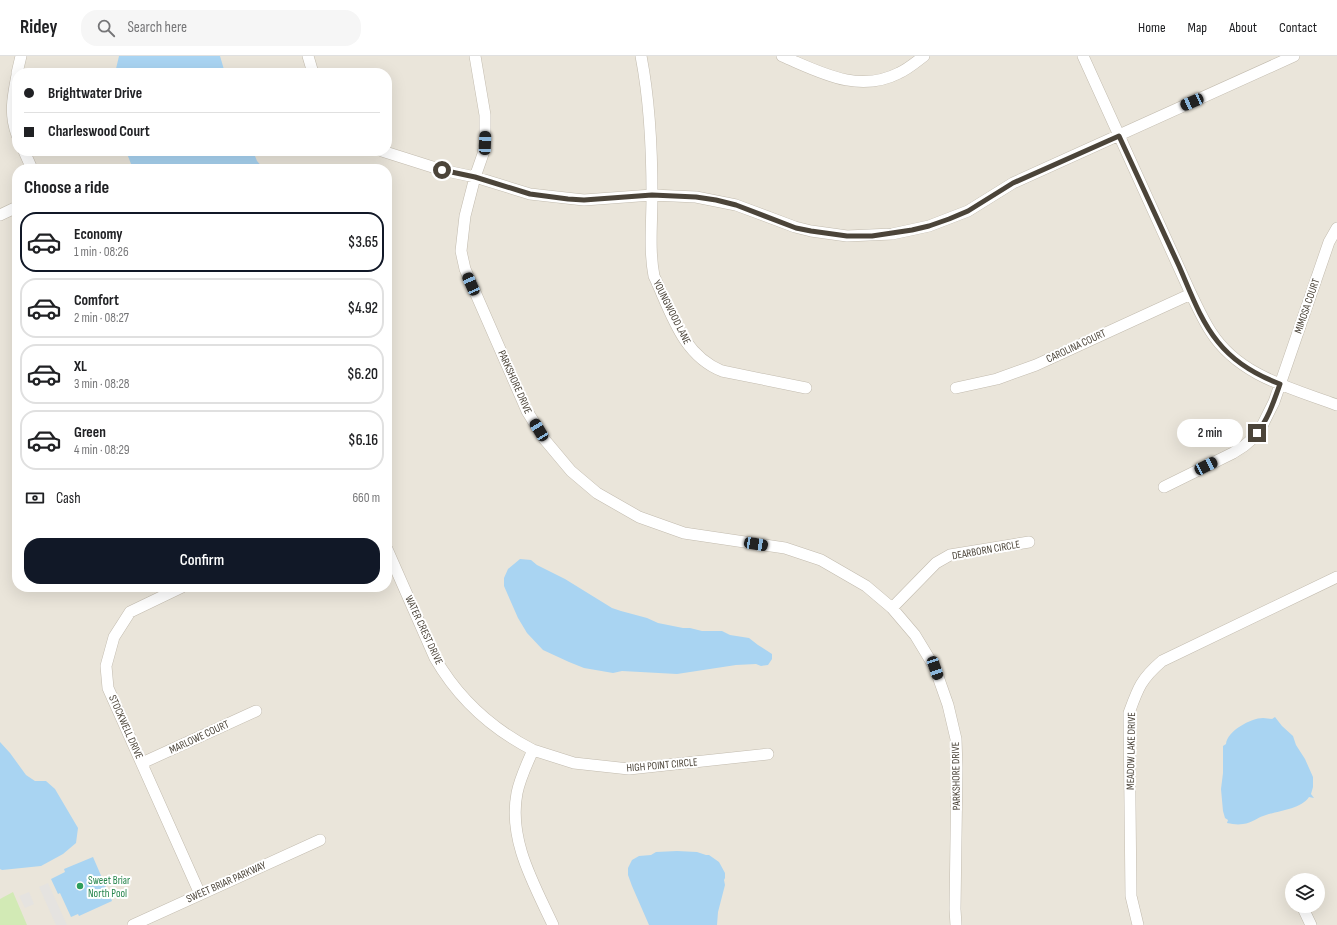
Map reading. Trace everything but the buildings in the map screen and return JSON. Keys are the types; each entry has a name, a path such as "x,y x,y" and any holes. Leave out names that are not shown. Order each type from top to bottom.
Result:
{"street":[{"path":"18,68 21,56"},
{"path":"308,56 312,68"},
{"name":"PARKSHORE DRIVE","path":"475,56 486,128 483,154 475,177 465,216 461,251 465,269 527,411 545,440 571,471 597,493 639,518 684,533 785,548 821,560 866,586 892,608 915,635 935,668 948,705 956,739 956,925"},
{"name":"YOUNGWOOD LANE","path":"641,56 647,95 652,195 652,256 654,276 683,338 693,351 711,366 722,371 806,388"},
{"path":"782,56 838,79 850,82 864,82 876,81 899,74 924,56"},
{"path":"1083,56 1191,294 1211,332 1228,353 1265,379 1337,405"},
{"path":"392,154 442,170 475,177 530,194 584,200 652,195 696,197 736,205 796,228 811,231 847,236 892,234 929,226 968,211 1013,183 1294,56"},
{"path":"12,103 12,120"},
{"path":"0,215 12,209"},
{"name":"MIMOSA COURT","path":"1164,487 1233,453 1251,440 1262,426 1274,402 1329,242 1337,228"},
{"name":"CAROLINA COURT","path":"956,388 997,378 1030,367 1191,294"},
{"name":"DEARBORN CIRCLE","path":"892,608 936,563 950,555 1029,542"},
{"name":"WATER CREST DRIVE","path":"392,561 443,671 466,700 478,712 518,742 533,750"},
{"name":"MEADOW LAKE DRIVE","path":"1138,925 1132,896 1129,713 1139,687 1148,673 1162,661 1337,577"},
{"name":"STOCKWELL DRIVE","path":"172,592 130,612 114,637 106,666 108,688 200,894"},
{"name":"MARLOWE COURT","path":"142,763 256,711"},
{"path":"533,750 519,783 515,807 515,827 524,861 553,925"},
{"name":"HIGH POINT CIRCLE","path":"533,750 574,763 629,769 768,754"},
{"name":"SWEET BRIAR PARKWAY","path":"134,925 320,840"},
{"path":"1305,913 1311,925"}],"shaded area":[{"path":"0,56 1337,56 1337,925 0,925"},
{"path":"48,883 67,925 56,925 39,887"},
{"path":"29,892 34,904 25,908 19,896"}],"green space":[{"path":"13,892 27,925 0,925 0,899"}],"water":[{"path":"119,56 220,56 224,68 116,68"},
{"path":"128,156 255,156 260,164 131,164"},
{"path":"520,559 531,560 537,565 565,579 612,608 647,618 658,623 702,631 722,631 730,635 749,638 772,654 772,659 768,665 736,665 677,674 622,671 613,673 584,668 543,650 527,633 518,618 504,586 504,578 508,569"},
{"path":"1275,717 1293,736 1296,745 1305,759 1313,777 1311,794 1314,798 1309,797 1295,807 1263,816 1246,823 1227,823 1228,820 1225,818 1223,811 1221,789 1223,773 1223,746 1226,744 1227,739 1231,734 1240,726 1252,720 1263,718 1272,719"},
{"path":"0,742 26,775 35,781 46,781 55,789 78,828 76,843 63,854 41,866 0,869"},
{"path":"656,852 697,852 709,855 719,862 725,873 725,885 718,912 717,925 649,925 632,886 628,875 628,868 632,860 639,856 651,855"},
{"name":"Sweet Briar North Pool","path":"93,857 112,901 79,916 78,914 71,917 60,893 58,894 51,879 65,872 64,869"}],"place":[{"name":"Sweet Briar North Pool","path":"80,886"}],"route":[{"path":"442,170 475,177 530,194 568,199 584,200 652,195 696,197 716,200 757,212 796,228 847,236 872,236 912,230 949,219 968,211 1013,183 1119,136 1191,294 1211,332 1228,353 1240,363 1265,379 1280,384 1274,402 1257,433"}]}
